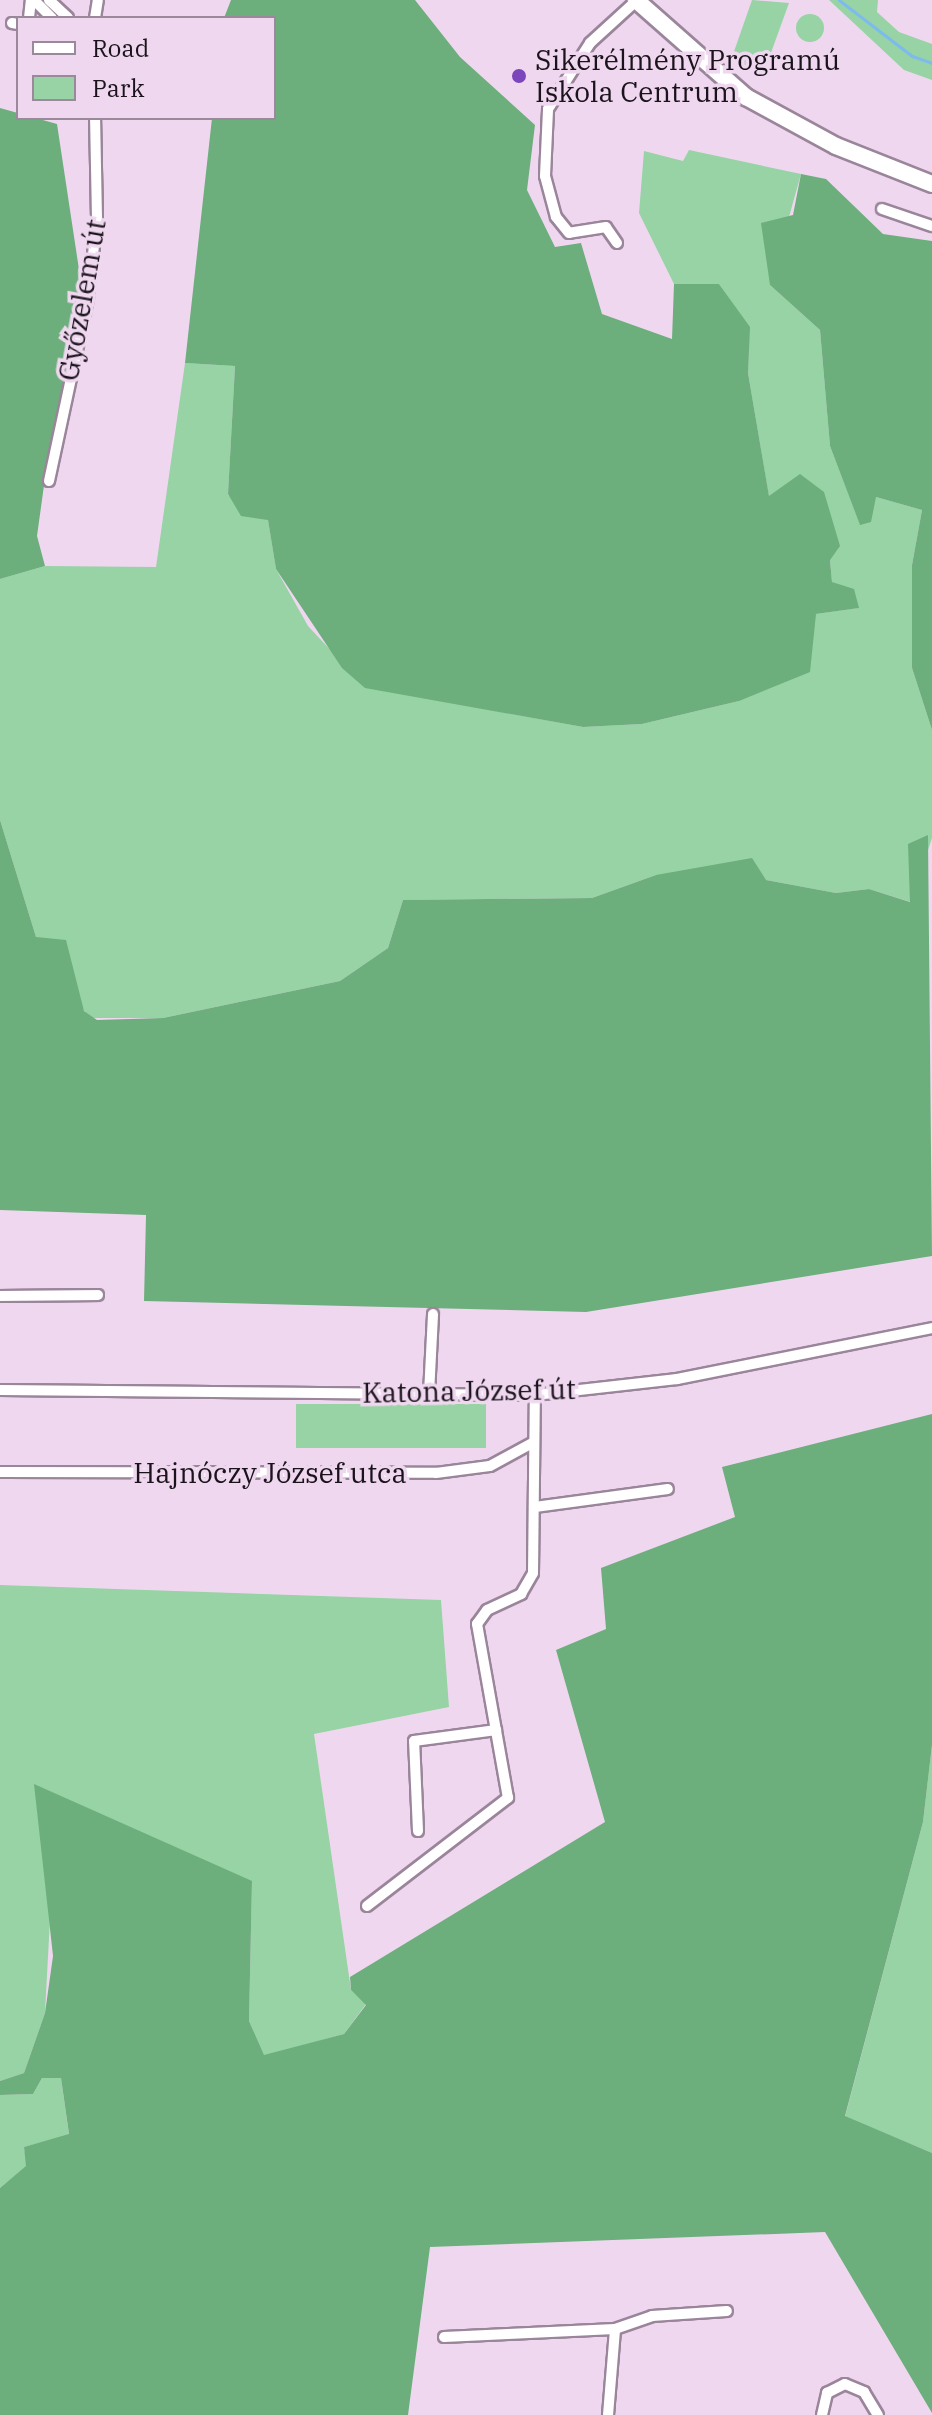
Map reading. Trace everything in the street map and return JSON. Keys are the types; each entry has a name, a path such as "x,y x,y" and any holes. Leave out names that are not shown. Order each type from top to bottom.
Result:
{"main road":[{"path":"636,0 746,97 836,146 932,184"}],"street":[{"path":"33,0 50,16"},
{"path":"49,0 66,16"},
{"path":"617,243 606,227 569,233 561,227 546,187 548,109 590,43 636,0"},
{"name":"Győzelem út","path":"49,481 88,299 97,219 95,120"},
{"path":"882,209 932,226"},
{"path":"0,1296 98,1295"},
{"path":"429,1394 433,1314"},
{"name":"Katona József út","path":"0,1390 535,1395 677,1379 932,1328"},
{"path":"367,1906 506,1801 477,1624 530,1582 535,1507 535,1395"},
{"name":"Hajnóczy József utca","path":"0,1472 436,1473 490,1466 534,1442"},
{"path":"535,1507 668,1489"},
{"path":"418,1831 414,1741 496,1730"},
{"path":"444,2337 615,2329 652,2316 727,2311"},
{"path":"608,2415 615,2329"},
{"path":"822,2415 827,2393 845,2384 864,2392 878,2415"}],"green space":[{"path":"231,0 415,0 460,57 535,125 527,190 555,247 581,243 602,314 672,339 674,284 719,284 750,327 748,373 769,496 800,474 824,492 840,546 830,560 832,582 854,589 859,608 816,614 810,672 739,701 642,724 583,727 365,688 342,668 276,569 268,520 241,516 228,494 235,366 185,363 212,120 276,120 276,16 225,16"},
{"path":"752,0 789,3 764,72 731,60"},
{"path":"829,0 878,0 877,12 899,32 932,44 932,80 904,70"},
{"path":"810,14 820,18 824,28 820,38 810,42 800,38 796,28 800,18"},
{"path":"0,108 16,112 16,120 43,120 57,124 83,296 46,471 37,536 45,566 0,579"},
{"path":"689,150 801,174 770,285 820,330 830,446 860,524 876,497 922,510 912,565 912,668 932,730 932,838 911,902 869,889 836,893 766,880 656,875 592,898 403,900 388,948 340,981 163,1018 89,1018 36,937 0,820 0,579 45,566 156,567 185,363 235,366 228,495 268,519 276,569 308,626 365,687 583,727 642,724 739,701 816,614 858,608 832,582 830,560 769,497 748,373 749,327 719,284 674,284 639,213 644,151 683,161"},
{"path":"801,174 826,179 883,234 932,241 932,730 912,668 912,565 922,510 876,497 871,522 860,525 830,446 820,330 770,285 761,223 793,215"},
{"path":"0,820 36,937 66,940 84,1011 97,1020 163,1018 340,981 388,948 403,900 592,898 656,875 752,858 766,880 836,893 869,889 910,902 908,844 928,835 932,1256 586,1312 144,1301 146,1215 0,1210"},
{"path":"296,1404 486,1404 486,1448 296,1448"},
{"path":"932,1414 932,1745 923,1822 845,2116 932,2153 932,2413 825,2232 430,2247 408,2415 0,2415 0,2188 26,2166 24,2147 69,2134 61,2078 42,2078 33,2094 0,2095 0,2081 24,2073 45,2013 53,1956 34,1784 252,1881 249,2021 264,2055 344,2034 366,2005 351,1990 350,1977 605,1822 556,1650 606,1629 601,1568 735,1517 722,1467"},
{"path":"0,1585 441,1600 449,1707 314,1734 351,1990 366,2004 344,2034 264,2056 249,2021 252,1881 51,1900 45,2013 24,2073 0,2081"},
{"path":"932,1745 932,2153 845,2117 923,1822"},
{"path":"42,2078 61,2078 69,2135 24,2147 27,2166 0,2188 0,2095 33,2094"}],"waterway":[{"path":"839,0 912,56 932,63"}],"place":[{"name":"Sikerélmény Programú Iskola Centrum","path":"519,76"}]}
